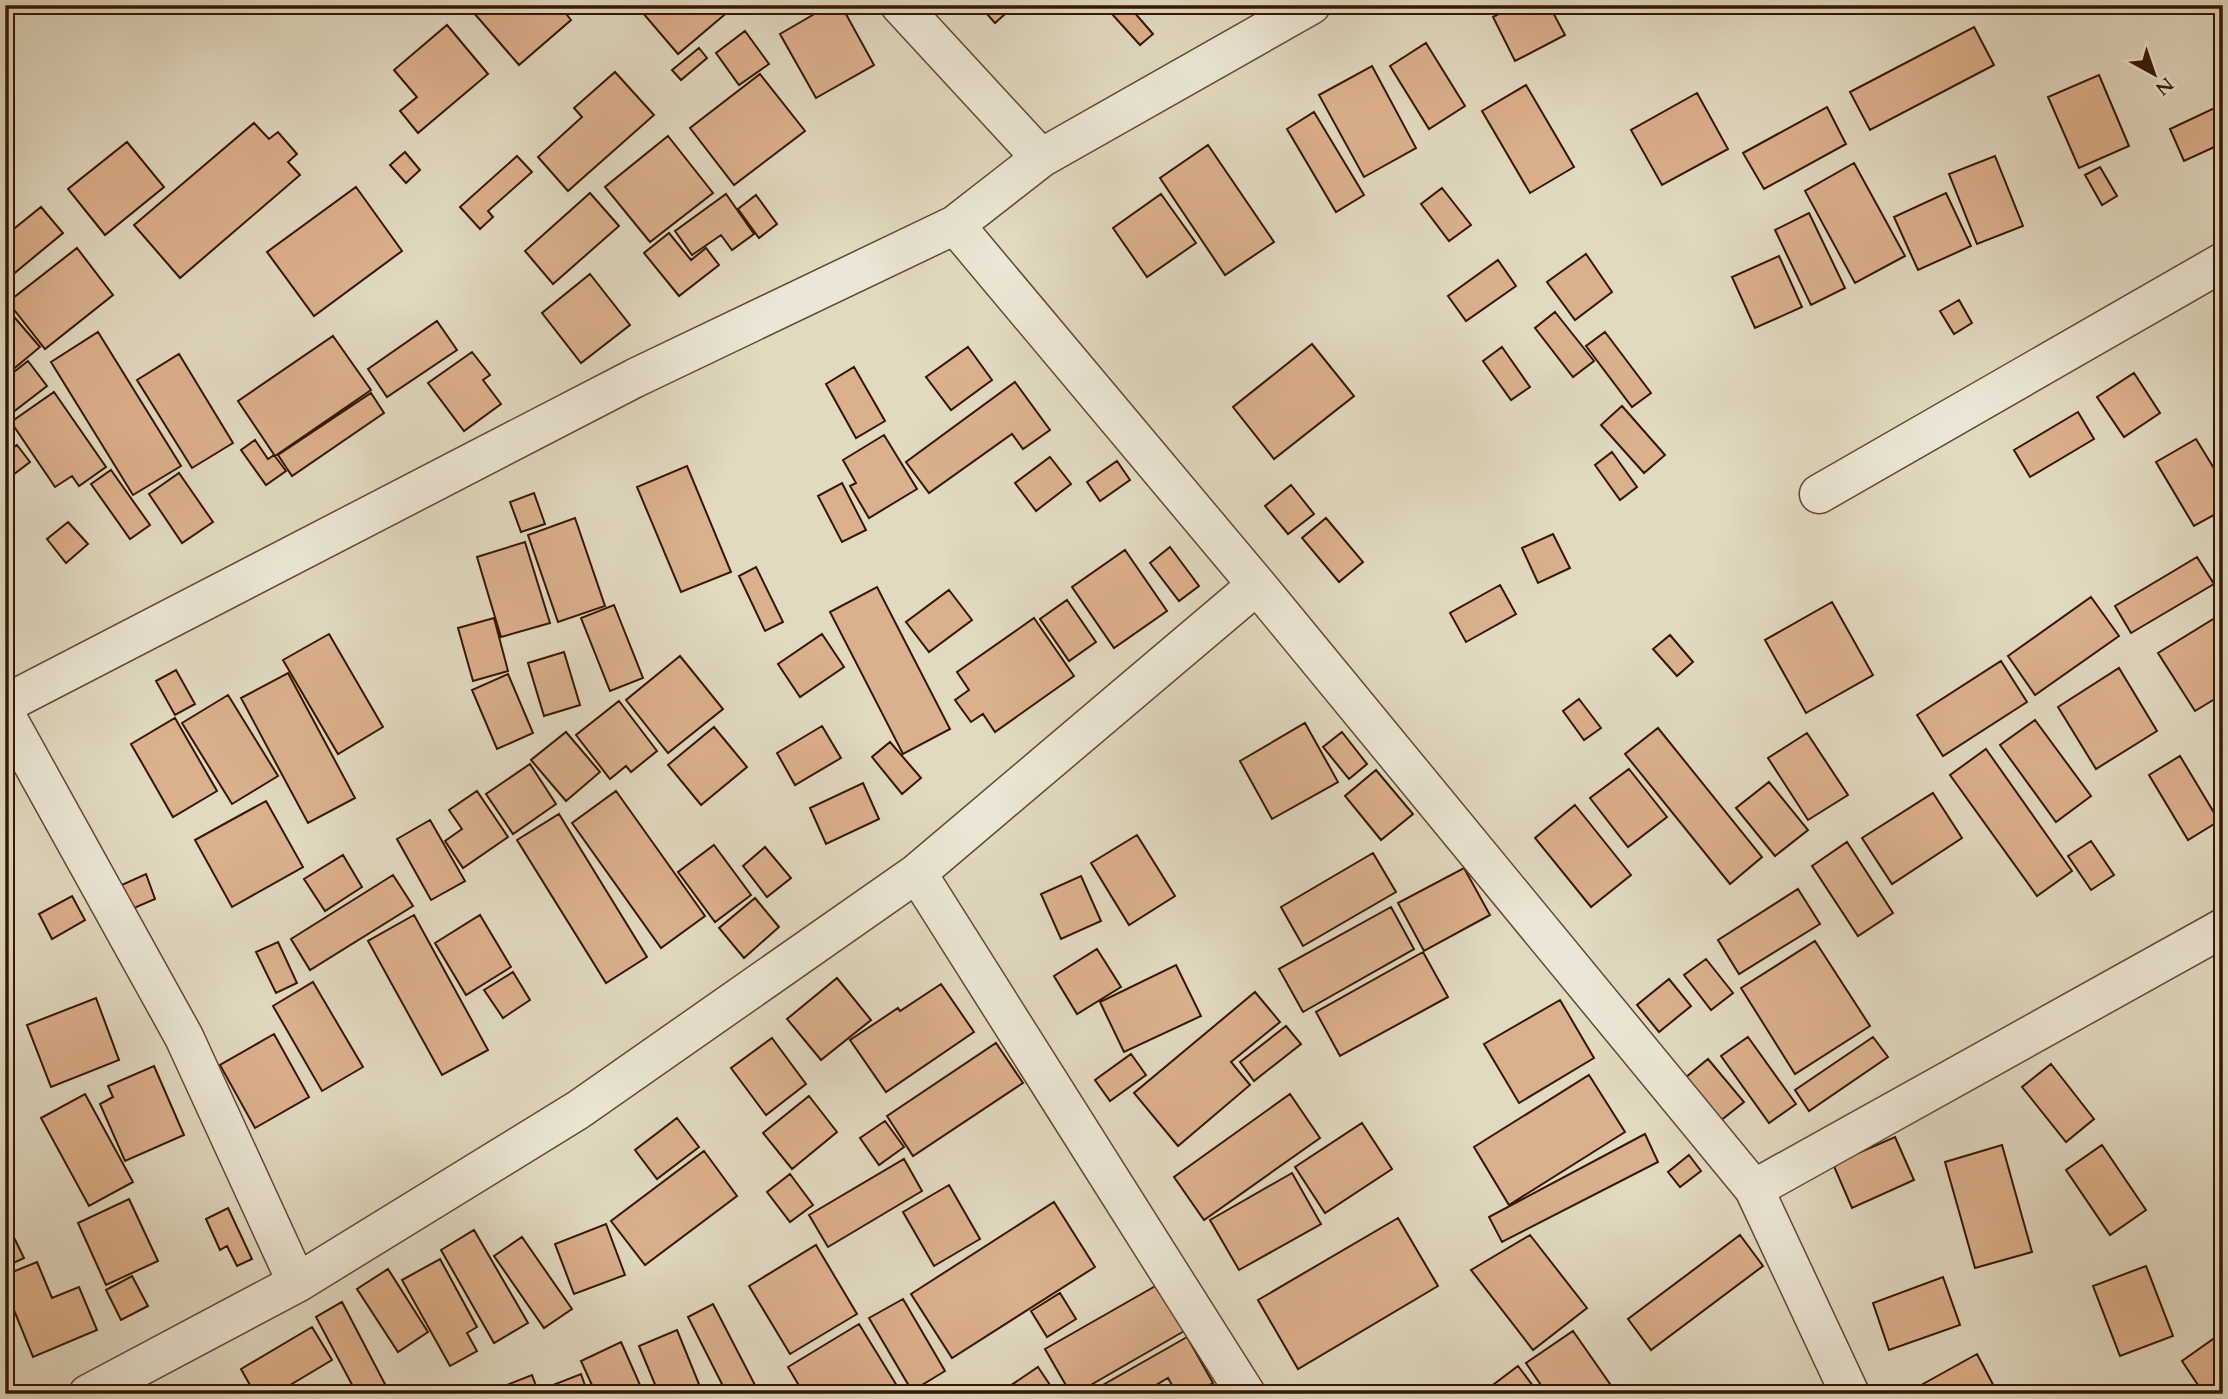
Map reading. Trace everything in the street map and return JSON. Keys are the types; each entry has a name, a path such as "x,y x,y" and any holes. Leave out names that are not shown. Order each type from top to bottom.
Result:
{"street":[{"path":"901,5 1041,158"},
{"path":"5,704 635,378 955,225 1041,158 1311,5"},
{"path":"955,225 1754,1189 1850,1394"},
{"path":"1819,494 2223,262"},
{"path":"88,1394 297,1283 578,1110 917,873 1256,585"},
{"path":"5,714 184,1037 297,1283"},
{"path":"917,873 1246,1394"},
{"path":"1754,1189 2223,928"}],"building":[{"path":"467,5 559,5 571,20 519,65"},
{"path":"636,5 736,5 678,54"},
{"path":"830,5 841,5 874,65 816,98 780,34"},
{"path":"979,5 1015,5 995,23"},
{"path":"1122,5 1128,5 1153,34 1140,45 1112,14"},
{"path":"1515,5 1549,5 1565,35 1515,61 1493,17"},
{"path":"447,25 488,74 418,133 400,111 417,97 394,70"},
{"path":"1974,27 1994,65 1870,130 1850,92"},
{"path":"745,31 769,64 739,85 716,53"},
{"path":"1426,43 1465,106 1429,129 1390,66"},
{"path":"699,48 707,58 681,80 672,70"},
{"path":"1372,66 1416,148 1364,177 1319,95"},
{"path":"615,72 654,115 568,191 538,157 582,117 574,108"},
{"path":"760,74 805,131 734,185 690,128"},
{"path":"2099,75 2129,146 2079,168 2048,97"},
{"path":"1526,85 1574,167 1530,193 1482,111"},
{"path":"1697,93 1728,149 1662,185 1631,130"},
{"path":"2223,104 2223,143 2184,161 2170,129"},
{"path":"1827,107 1846,144 1764,189 1743,153"},
{"path":"1314,112 1364,195 1336,212 1287,129"},
{"path":"254,123 269,139 278,132 297,154 288,162 300,175 180,278 134,225"},
{"path":"668,136 713,193 650,242 605,187"},
{"path":"127,142 164,187 105,235 68,189"},
{"path":"1208,145 1274,242 1225,275 1160,178"},
{"path":"405,152 420,170 406,183 390,165"},
{"path":"517,156 532,172 488,211 493,217 480,229 460,207"},
{"path":"1995,156 2023,226 1977,244 1949,174"},
{"path":"1854,163 1905,256 1855,283 1805,191"},
{"path":"2100,167 2117,196 2102,205 2085,175"},
{"path":"356,187 402,251 314,316 267,252"},
{"path":"1442,188 1471,225 1449,241 1421,204"},
{"path":"590,193 619,226 553,284 525,251"},
{"path":"1946,193 1971,246 1918,270 1894,217"},
{"path":"726,194 754,234 732,250 721,235 692,255 675,231"},
{"path":"1161,194 1196,243 1147,277 1113,228"},
{"path":"756,195 777,224 759,238 738,209"},
{"path":"41,207 63,233 5,281 5,236"},
{"path":"1809,213 1845,288 1811,305 1775,230"},
{"path":"669,233 691,260 706,248 719,265 679,296 644,253"},
{"path":"77,248 113,295 45,349 8,302"},
{"path":"1586,254 1612,292 1575,320 1547,282"},
{"path":"1779,256 1802,307 1755,328 1732,277"},
{"path":"1498,260 1516,286 1466,321 1448,296"},
{"path":"590,274 630,325 581,363 542,313"},
{"path":"1959,300 1972,323 1954,334 1940,311"},
{"path":"9,311 40,347 5,376 5,314"},
{"path":"1555,312 1594,361 1573,377 1535,328"},
{"path":"437,321 457,350 387,397 368,369"},
{"path":"98,332 181,466 133,495 51,362"},
{"path":"1605,332 1651,393 1632,407 1586,346"},
{"path":"333,336 371,390 275,456 238,401"},
{"path":"1312,344 1354,396 1274,459 1233,407"},
{"path":"968,347 992,380 951,410 926,377"},
{"path":"1502,347 1530,387 1511,400 1483,361"},
{"path":"472,352 490,375 483,380 501,404 464,431 428,383"},
{"path":"179,354 233,443 192,468 137,380"},
{"path":"28,361 47,386 8,416 5,412 5,379"},
{"path":"854,367 885,421 856,438 826,384"},
{"path":"2134,373 2160,413 2124,437 2097,397"},
{"path":"1015,382 1050,430 1023,449 1012,434 929,493 906,462"},
{"path":"54,392 106,467 79,486 72,476 55,487 11,422"},
{"path":"371,393 384,413 292,476 278,455"},
{"path":"1622,406 1665,455 1644,473 1601,425"},
{"path":"2078,412 2094,439 2030,477 2014,450"},
{"path":"884,435 917,489 869,518 850,486 856,483 843,460"},
{"path":"2196,439 2223,483 2223,510 2194,526 2156,462"},
{"path":"255,440 268,459 274,455 286,471 266,485 241,450"},
{"path":"17,445 30,462 5,481 5,454"},
{"path":"1612,452 1637,487 1620,500 1595,465"},
{"path":"1050,457 1071,484 1036,511 1015,483"},
{"path":"1117,461 1130,480 1100,501 1087,482"},
{"path":"687,466 731,572 681,592 637,487"},
{"path":"111,470 150,525 130,539 91,484"},
{"path":"179,473 213,522 182,543 149,494"},
{"path":"842,483 866,530 842,542 818,496"},
{"path":"1291,485 1314,514 1288,534 1265,506"},
{"path":"534,493 545,524 521,532 510,502"},
{"path":"575,518 605,606 558,622 528,535"},
{"path":"1326,518 1363,562 1339,582 1302,538"},
{"path":"68,522 88,544 66,563 47,539"},
{"path":"1553,534 1570,568 1538,583 1522,548"},
{"path":"525,542 550,623 501,637 477,557"},
{"path":"1170,547 1199,586 1179,601 1150,563"},
{"path":"1125,550 1167,611 1114,648 1072,587"},
{"path":"2197,557 2214,584 2131,633 2115,606"},
{"path":"756,567 783,622 765,631 739,576"},
{"path":"1500,585 1516,614 1466,642 1450,613"},
{"path":"877,587 950,729 903,754 830,612"},
{"path":"949,590 972,620 929,652 906,622"},
{"path":"2091,597 2119,636 2035,695 2008,656"},
{"path":"1067,600 1096,642 1069,661 1040,619"},
{"path":"1832,602 1873,675 1806,713 1765,640"},
{"path":"614,605 643,678 610,691 581,618"},
{"path":"2223,613 2223,694 2195,711 2158,653"},
{"path":"494,618 508,671 473,681 458,628"},
{"path":"1034,618 1074,676 995,732 983,714 971,722 955,700 969,690 957,672"},
{"path":"329,634 383,727 338,754 283,660"},
{"path":"822,634 844,667 800,697 778,664"},
{"path":"1670,635 1693,662 1677,676 1653,649"},
{"path":"564,652 580,705 544,716 528,663"},
{"path":"680,656 723,709 668,753 626,700"},
{"path":"2001,661 2027,702 1943,756 1917,715"},
{"path":"2119,668 2157,731 2096,769 2058,707"},
{"path":"176,670 195,704 175,715 156,681"},
{"path":"288,673 355,798 308,823 241,698"},
{"path":"508,674 533,733 497,749 472,690"},
{"path":"228,695 278,776 232,804 182,723"},
{"path":"1579,699 1601,728 1584,740 1563,711"},
{"path":"619,701 657,751 631,772 626,766 610,779 576,735"},
{"path":"175,718 217,791 173,817 131,744"},
{"path":"2035,720 2091,796 2056,822 2000,745"},
{"path":"1305,723 1338,782 1272,819 1240,761"},
{"path":"822,726 841,758 795,785 777,753"},
{"path":"714,727 747,767 701,805 668,765"},
{"path":"1658,728 1762,857 1730,884 1625,754"},
{"path":"566,732 600,772 566,801 531,760"},
{"path":"1342,732 1367,764 1349,779 1323,747"},
{"path":"1807,733 1848,795 1808,820 1768,758"},
{"path":"890,742 921,778 902,794 872,757"},
{"path":"1986,749 2072,871 2037,896 1950,775"},
{"path":"2180,756 2219,821 2188,840 2149,775"},
{"path":"530,764 556,804 513,834 486,794"},
{"path":"1629,769 1667,817 1628,847 1590,798"},
{"path":"1376,770 1413,814 1381,840 1345,796"},
{"path":"1769,782 1808,830 1775,856 1736,808"},
{"path":"863,783 879,819 826,844 810,808"},
{"path":"477,791 508,837 463,868 445,841 462,829 449,810"},
{"path":"616,791 705,916 661,948 572,823"},
{"path":"1933,793 1962,838 1892,884 1862,838"},
{"path":"266,801 303,867 232,907 195,840"},
{"path":"1575,805 1631,875 1591,907 1535,838"},
{"path":"559,814 647,957 606,983 517,840"},
{"path":"430,820 465,881 431,900 397,839"},
{"path":"1137,835 1175,896 1129,925 1091,863"},
{"path":"2091,841 2114,875 2091,890 2068,856"},
{"path":"1847,842 1893,913 1858,936 1812,866"},
{"path":"714,845 751,895 715,922 678,872"},
{"path":"765,847 791,878 767,897 743,866"},
{"path":"1373,853 1396,892 1303,946 1281,907"},
{"path":"343,855 362,887 325,911 304,879"},
{"path":"1464,868 1490,915 1424,951 1398,903"},
{"path":"146,874 155,899 125,912 115,888"},
{"path":"393,875 413,906 310,970 291,939"},
{"path":"1081,876 1101,921 1061,939 1041,894"},
{"path":"1798,889 1820,924 1739,974 1718,940"},
{"path":"72,896 85,920 52,939 39,914"},
{"path":"755,898 779,927 744,958 719,928"},
{"path":"1391,907 1414,949 1303,1012 1279,969"},
{"path":"414,915 488,1050 442,1075 368,941"},
{"path":"480,915 511,967 466,995 435,943"},
{"path":"1815,941 1870,1026 1795,1074 1741,988"},
{"path":"278,942 297,983 276,993 256,952"},
{"path":"1097,949 1121,987 1077,1014 1054,976"},
{"path":"1423,952 1448,997 1340,1056 1316,1012"},
{"path":"1706,959 1733,993 1711,1010 1684,975"},
{"path":"1176,965 1201,1016 1124,1052 1100,1002"},
{"path":"513,972 530,1000 503,1018 484,990"},
{"path":"837,978 871,1020 821,1060 787,1019"},
{"path":"1669,979 1691,1006 1659,1032 1637,1005"},
{"path":"313,982 363,1067 322,1091 273,1006"},
{"path":"941,984 974,1032 886,1092 850,1040"},
{"path":"1255,992 1280,1022 1231,1062 1250,1085 1178,1146 1134,1093"},
{"path":"96,998 119,1060 51,1087 27,1025"},
{"path":"1560,1000 1594,1058 1519,1103 1484,1044"},
{"path":"1286,1026 1301,1044 1254,1081 1240,1062"},
{"path":"274,1034 309,1097 255,1128 220,1065"},
{"path":"1748,1037 1796,1104 1769,1123 1721,1056"},
{"path":"1873,1037 1888,1057 1809,1111 1795,1090"},
{"path":"772,1038 806,1084 766,1115 731,1068"},
{"path":"996,1043 1023,1083 913,1156 887,1116"},
{"path":"1131,1054 1146,1075 1110,1101 1095,1080"},
{"path":"1708,1059 1744,1102 1720,1121 1685,1078"},
{"path":"2051,1064 2094,1119 2066,1142 2022,1087"},
{"path":"154,1066 184,1135 125,1161 100,1104 113,1097 108,1086"},
{"path":"1589,1075 1625,1132 1509,1205 1474,1147"},
{"path":"85,1094 133,1182 89,1206 41,1118"},
{"path":"1290,1094 1320,1138 1204,1220 1174,1177"},
{"path":"809,1096 837,1132 792,1169 763,1133"},
{"path":"677,1118 699,1147 657,1179 635,1150"},
{"path":"885,1121 904,1147 879,1165 860,1138"},
{"path":"1362,1123 1392,1169 1325,1213 1295,1167"},
{"path":"1645,1134 1658,1162 1502,1242 1489,1217"},
{"path":"1895,1137 1914,1180 1852,1208 1833,1164"},
{"path":"2002,1145 2032,1252 1975,1268 1945,1162"},
{"path":"2102,1145 2146,1210 2110,1235 2066,1170"},
{"path":"704,1151 737,1196 645,1265 611,1221"},
{"path":"1689,1155 1701,1171 1680,1187 1668,1172"},
{"path":"904,1159 922,1191 828,1247 809,1215"},
{"path":"1292,1173 1321,1224 1239,1270 1210,1220"},
{"path":"790,1174 813,1205 790,1222 767,1192"},
{"path":"949,1185 980,1239 934,1266 903,1212"},
{"path":"129,1199 158,1261 106,1285 78,1223"},
{"path":"1054,1202 1095,1267 952,1358 911,1294"},
{"path":"228,1208 252,1259 237,1266 227,1246 220,1250 206,1219"},
{"path":"1398,1218 1438,1286 1298,1369 1258,1300"},
{"path":"5,1219 24,1258 5,1267"},
{"path":"606,1224 625,1275 574,1294 555,1244"},
{"path":"474,1230 528,1323 494,1343 441,1250"},
{"path":"1530,1235 1587,1308 1533,1350 1471,1270"},
{"path":"1740,1235 1763,1266 1651,1350 1628,1319"},
{"path":"522,1237 572,1309 544,1328 494,1256"},
{"path":"816,1245 857,1314 790,1354 749,1286"},
{"path":"440,1259 477,1327 467,1333 477,1351 450,1366 402,1280"},
{"path":"37,1262 52,1298 79,1287 97,1330 33,1357 5,1288 5,1275"},
{"path":"2146,1266 2173,1336 2120,1356 2093,1286"},
{"path":"388,1269 428,1332 398,1352 357,1289"},
{"path":"132,1276 148,1306 121,1320 106,1290"},
{"path":"1943,1277 1960,1325 1889,1350 1873,1303"},
{"path":"1159,1284 1186,1330 1071,1394 1045,1349"},
{"path":"1060,1293 1076,1319 1047,1337 1031,1311"},
{"path":"903,1299 945,1371 912,1391 869,1318"},
{"path":"342,1302 386,1386 370,1394 357,1394 316,1317"},
{"path":"713,1304 755,1385 737,1394 727,1394 688,1317"},
{"path":"859,1324 902,1394 804,1394 788,1367"},
{"path":"312,1327 332,1360 275,1394 255,1394 241,1369"},
{"path":"677,1330 703,1394 659,1394 639,1346"},
{"path":"1573,1331 1617,1394 1547,1394 1526,1363"},
{"path":"2223,1332 2223,1394 2204,1394 2182,1361"},
{"path":"1187,1337 1213,1383 1194,1394 1177,1394 1168,1378 1141,1394 1087,1394"},
{"path":"621,1342 644,1394 596,1394 581,1361"},
{"path":"1977,1354 1998,1394 1917,1394 1914,1389"},
{"path":"1518,1366 1539,1394 1481,1394"},
{"path":"1038,1367 1056,1394 998,1394"},
{"path":"581,1374 588,1394 541,1394 540,1390"},
{"path":"532,1375 539,1394 484,1394"}]}
